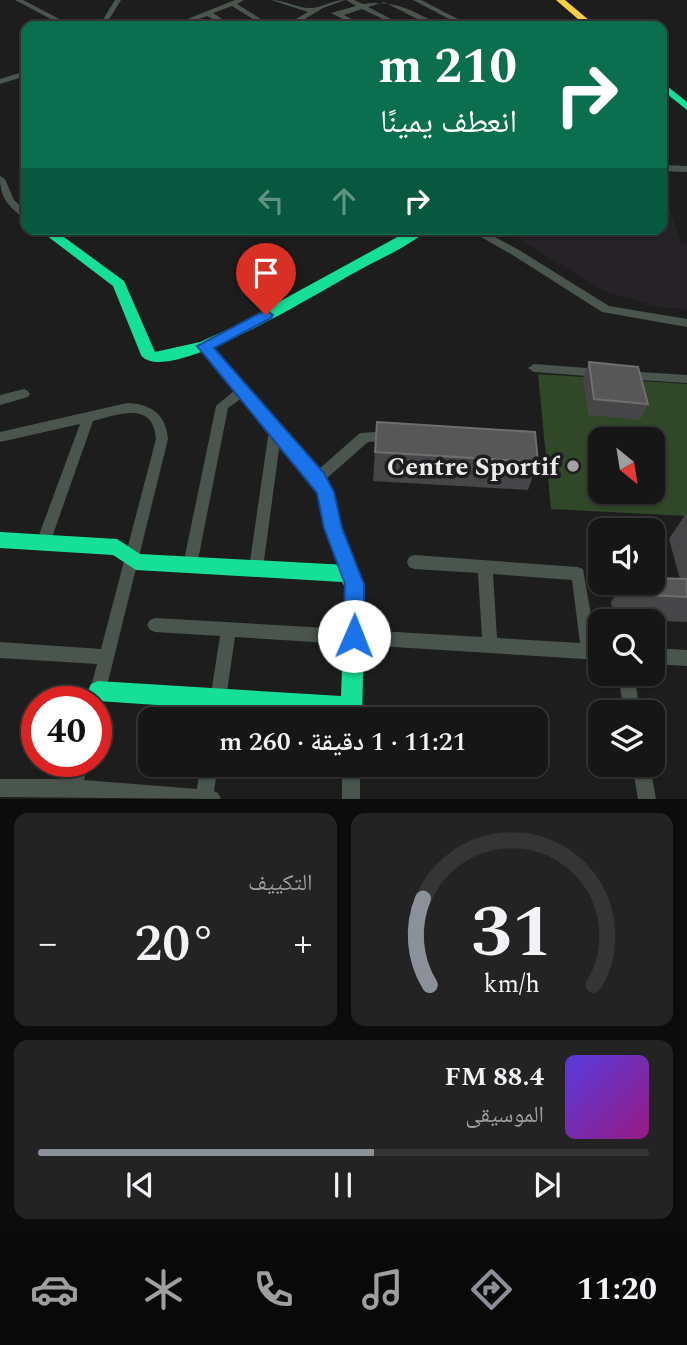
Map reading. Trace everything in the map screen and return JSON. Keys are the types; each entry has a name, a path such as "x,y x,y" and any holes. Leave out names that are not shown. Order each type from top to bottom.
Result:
{"street":[{"path":"18,0 59,21"},
{"path":"105,21 118,0"},
{"path":"274,0 321,6 350,21"},
{"path":"301,21 321,6 342,0"},
{"path":"349,0 392,21"},
{"path":"337,15 384,0 426,21"},
{"path":"416,0 455,19 449,21"},
{"path":"560,0 585,21"},
{"path":"189,21 237,2 261,21"},
{"path":"417,16 439,9"},
{"path":"209,14 221,21"},
{"path":"0,82 21,75"},
{"path":"667,89 687,107"},
{"path":"667,169 687,169"},
{"path":"0,179 10,201 21,211"},
{"path":"52,235 119,284 148,355 170,356 204,346 253,324 295,297 377,256 412,235"},
{"path":"483,235 606,309 687,323"},
{"path":"204,346 318,478 326,492 333,528 353,577 351,707"},
{"path":"534,368 687,379"},
{"path":"190,565 222,406 243,391"},
{"path":"0,400 24,394"},
{"path":"0,438 141,407 153,413 162,425 162,439 99,686"},
{"path":"43,543 88,418"},
{"path":"256,568 275,429"},
{"path":"318,478 365,437 401,437"},
{"path":"0,540 117,547 131,559 347,574 353,577"},
{"path":"414,562 578,574 588,620"},
{"path":"485,567 490,645"},
{"path":"155,625 588,652"},
{"path":"217,707 229,629"},
{"path":"0,650 106,657"},
{"path":"665,657 687,658"},
{"path":"112,696 218,698 298,707"},
{"path":"73,788 76,777"},
{"path":"204,798 207,777"},
{"path":"351,777 351,799"},
{"path":"643,777 647,799"},
{"path":"0,788 73,788 212,799"}],"shaded area":[{"path":"667,200 682,245 687,245 687,309 662,308 604,291 512,235 667,235"}],"green space":[{"name":"Centre Sportif","path":"538,374 687,384 687,516 551,509"}],"building":[{"path":"589,362 638,367 648,404 594,399"},
{"path":"377,422 535,432 538,462 375,452"},
{"path":"665,578 687,579 687,597 649,595 665,595"}],"traffic: fast":[{"path":"667,89 687,107"},
{"path":"52,235 119,284 148,355 154,358 204,346 238,331 411,235"},
{"path":"0,540 117,547 136,562 347,574 355,584 351,707"},
{"path":"112,692 351,707"}],"traffic: slow":[{"path":"560,0 585,21"}],"place":[{"name":"Centre Sportif","path":"573,466"}],"route":[{"path":"266,315 253,324 204,346 318,478 326,492 333,528 355,584 354,636"}]}
